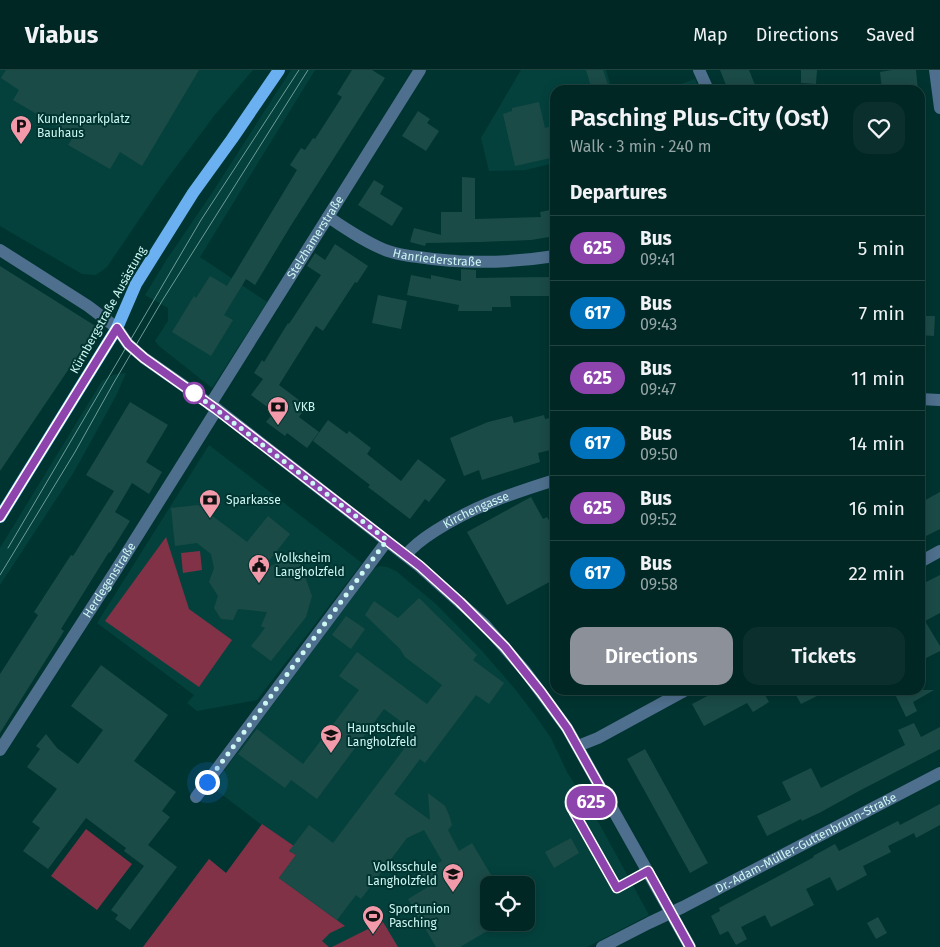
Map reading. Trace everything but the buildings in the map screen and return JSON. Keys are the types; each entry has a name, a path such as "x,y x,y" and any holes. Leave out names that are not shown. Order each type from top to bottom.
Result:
{"main road":[{"name":"Kürnbergstraße Ausästung","path":"0,517 117,328 136,284 193,192 279,70"}],"street":[{"name":"Stelzhamerstraße","path":"213,407 420,70"},
{"path":"700,70 706,85"},
{"path":"935,70 940,100"},
{"name":"Hanriederstraße","path":"328,217 374,244 389,251 408,256 476,262 550,257"},
{"path":"0,250 88,306 117,328 128,344 144,358 213,407 387,540 420,566 460,602 505,647 546,698 567,728 690,947"},
{"path":"925,400 940,402"},
{"name":"Herdegenstraße","path":"0,750 116,570 213,407"},
{"name":"Kirchengasse","path":"406,555 422,540 444,525 469,512 502,498 550,482"},
{"path":"196,797 387,540"},
{"path":"925,559 940,551"},
{"path":"578,746 598,738 677,695"},
{"name":"Dr.-Adam-Müller-Guttenbrunn-Straße","path":"602,947 940,773"}],"shaded area":[{"path":"0,70 253,70 214,116 162,186 107,267 96,275 82,274 0,226"},
{"path":"291,70 315,70 200,257 267,302 212,388 155,341 168,321 168,308 145,295"},
{"path":"521,70 606,70 610,85 550,85 550,164 525,170 489,171 481,138"},
{"path":"695,79 698,85 678,85"},
{"path":"126,373 116,396 74,472 0,585 0,548 102,381 113,375"},
{"path":"209,445 362,563 257,700 197,711 187,703 194,695 97,623"},
{"path":"166,537 189,609 232,640 199,687 105,621"},
{"path":"200,551 202,570 183,573 181,553"},
{"path":"380,566 387,567 396,571 436,604 483,652 535,715 551,738 567,772 600,825 649,915 587,947 143,947 209,859 226,873 262,825 212,787 373,569"},
{"path":"262,824 294,846 289,851 296,855 279,878 345,926 330,933 322,941 329,947 143,947 209,859 226,873"},
{"path":"86,829 132,864 97,910 51,876"},
{"name":"Sportunion Pasching","path":"383,922 398,947 332,947 376,925"}],"tram line":[{"path":"8,548 201,220 299,70"},
{"path":"0,575 75,452 162,301 308,70"}],"bus line":[{"name":"625","path":"0,517 117,328 128,344 144,358 216,409 420,566 484,624 525,671 555,710 604,794 574,812 617,888 648,871 690,947"}],"place":[{"name":"Kundenparkplatz Bauhaus","path":"21,145"},
{"name":"VKB","path":"278,426"},
{"name":"Sparkasse","path":"210,519"},
{"name":"Volksheim Langholzfeld","path":"259,584"},
{"name":"Hauptschule Langholzfeld","path":"331,754"},
{"name":"Volksschule Langholzfeld","path":"453,893"},
{"name":"Sportunion Pasching","path":"373,935"}],"route":[{"path":"194,393 189,389 387,540 207,782"}]}
